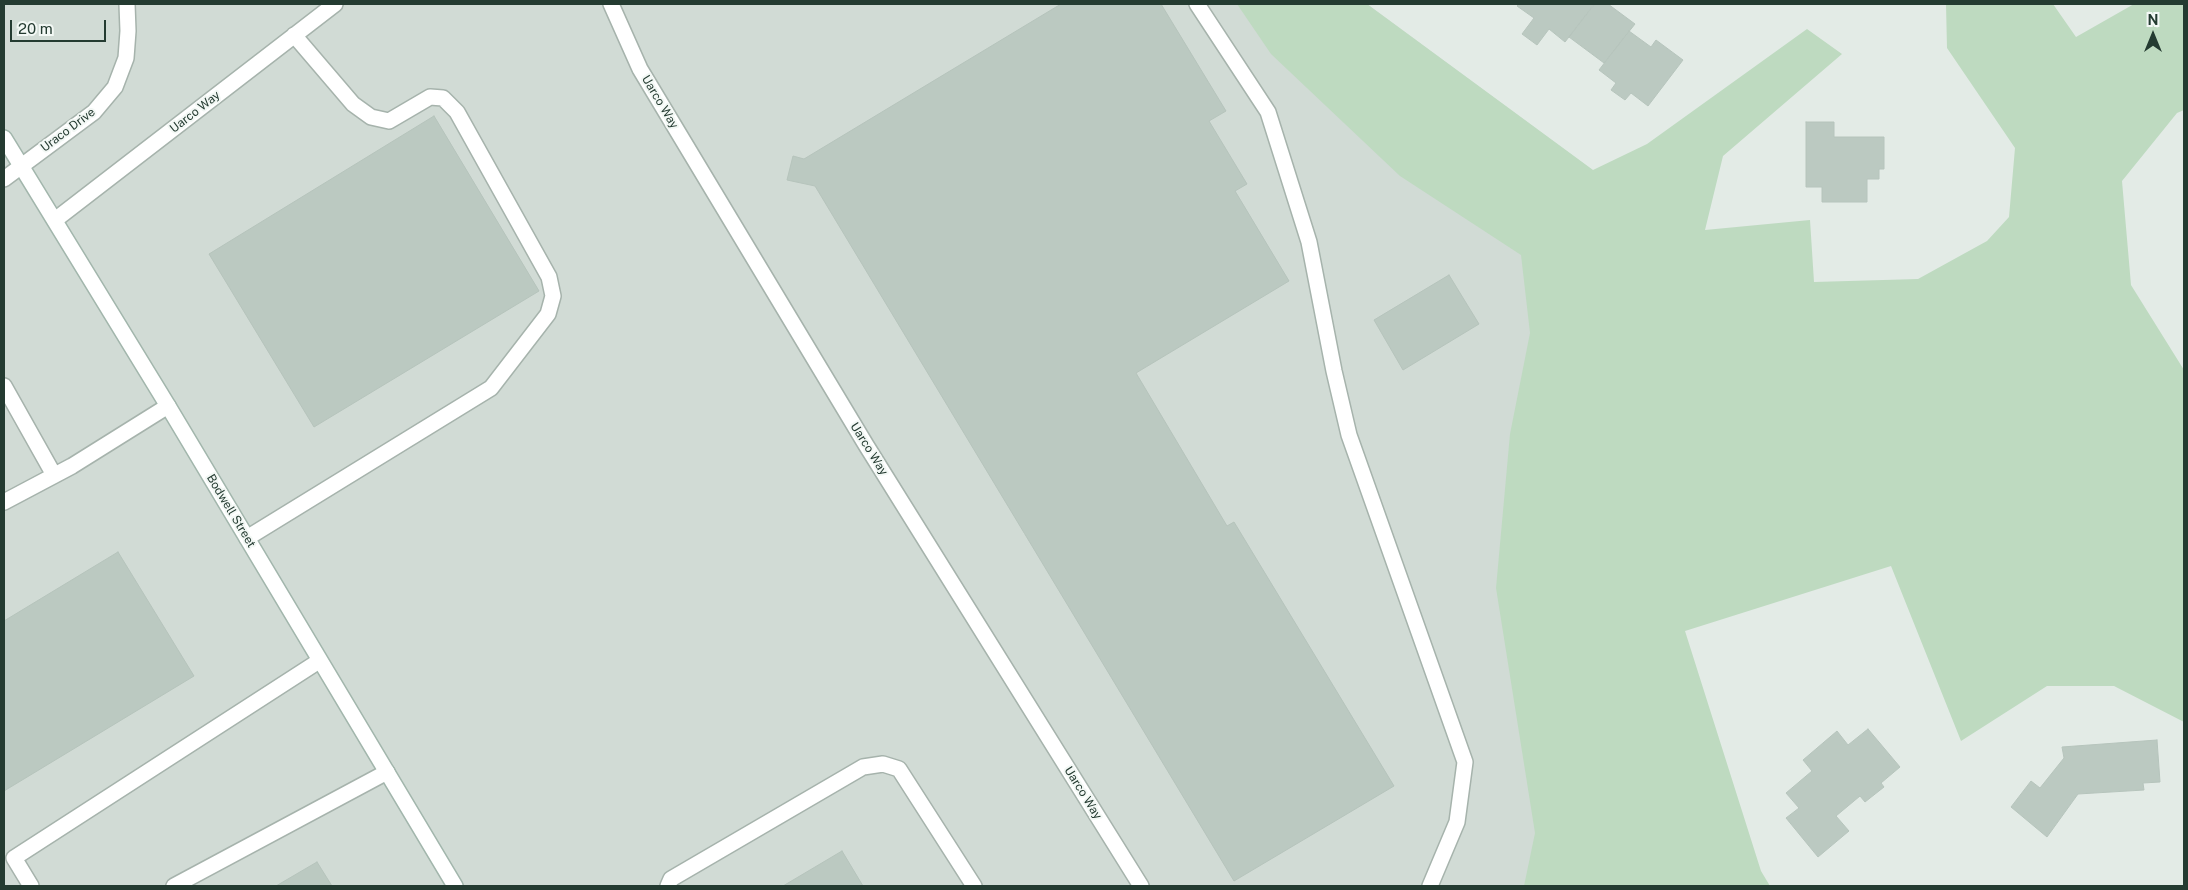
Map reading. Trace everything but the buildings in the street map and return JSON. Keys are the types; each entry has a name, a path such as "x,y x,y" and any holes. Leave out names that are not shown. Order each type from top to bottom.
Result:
{"street":[{"name":"Uraco Drive","path":"4,179 20,165 94,112 115,87 126,58 127,4"},
{"name":"Uarco Way","path":"55,220 335,4"},
{"name":"Uarco Way","path":"611,4 640,69 866,445 1141,886"},
{"path":"1197,4 1268,112 1309,242 1334,371 1349,434 1465,762 1457,822 1430,886"},
{"path":"247,538 491,388 548,314 553,296 549,277 457,112 443,98 430,97 389,121 371,117 354,104 294,35"},
{"name":"Bodwell Street","path":"4,138 168,406 455,886"},
{"path":"4,386 54,475"},
{"path":"4,502 54,475 168,406"},
{"path":"31,886 14,858 319,661"},
{"path":"668,886 671,879 863,767 883,764 899,769 974,886"},
{"path":"174,886 387,772"}],"shaded area":[{"path":"4,4 1367,4 1602,177 1632,886 4,886"}],"green space":[{"path":"1237,4 1367,4 1593,170 1647,144 1807,29 1842,54 1723,156 1705,230 1810,220 1814,282 1918,279 1987,241 2009,217 2015,148 1947,48 1946,4 2053,4 2076,37 2134,4 2184,4 2184,110 2177,113 2122,181 2131,285 2184,370 2184,722 2114,686 2047,686 1961,741 1891,566 1685,631 1761,871 1770,886 1524,886 1535,833 1496,588 1510,434 1530,333 1521,255 1400,176 1271,54"}]}
